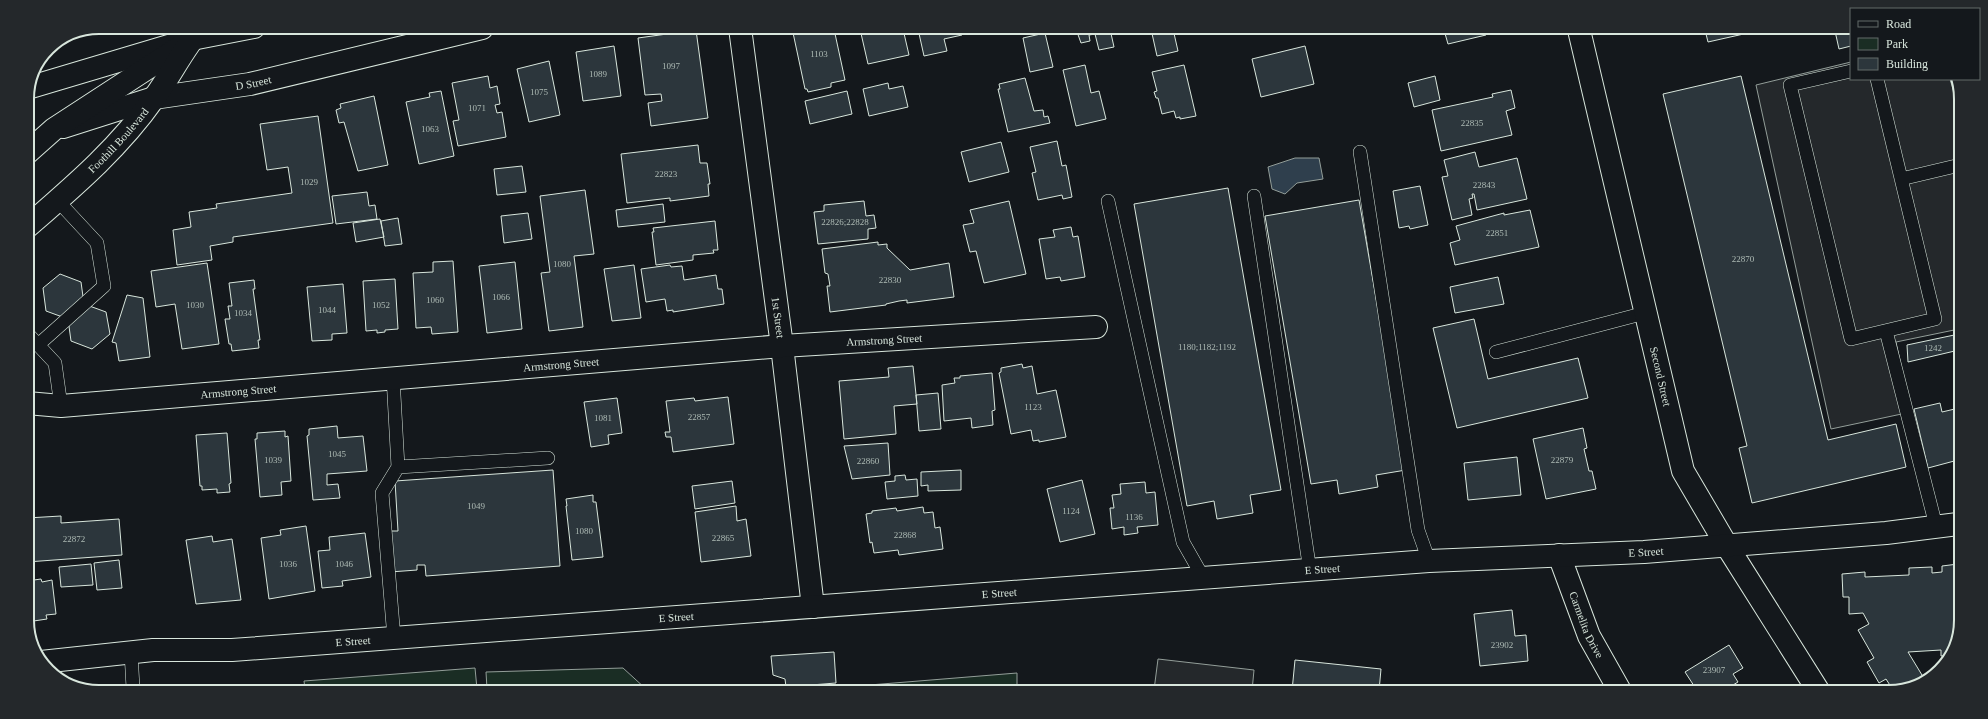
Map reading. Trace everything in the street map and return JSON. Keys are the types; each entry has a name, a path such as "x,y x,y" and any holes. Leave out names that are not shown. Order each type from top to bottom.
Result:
{"street":[{"path":"35,86 194,34"},
{"path":"34,147 54,129 196,34"},
{"name":"Foothill Boulevard","path":"34,221 114,147 154,98 196,34"},
{"name":"D Street","path":"34,139 54,129 154,98 250,84 457,34"},
{"name":"1st Street","path":"741,34 782,346 813,607"},
{"name":"Second Street","path":"1580,34 1683,471 1727,546 1815,685"},
{"name":"Armstrong Street","path":"34,404 61,406 393,377 782,346 1096,327"},
{"name":"E Street","path":"48,661 131,652 232,650 1204,579 1430,561 1560,554 1636,553 1886,533 1954,524"},
{"name":"Carmelita Drive","path":"1560,554 1588,636 1617,685"}],"lane":[{"path":"1850,71 1790,85 1852,339 1935,319 1877,80"},
{"path":"1360,152 1418,530 1430,561"},
{"path":"1901,179 1954,166"},
{"path":"1254,196 1310,571"},
{"path":"38,345 104,286 97,243 58,200"},
{"path":"1108,200 1182,542 1204,579"},
{"path":"1496,352 1646,313"},
{"path":"1886,331 1936,526"},
{"path":"34,341 55,363 61,406"},
{"path":"393,377 398,467 382,493 394,638"},
{"path":"398,467 548,458"},
{"path":"131,652 133,685"}],"green space":[{"path":"475,668 477,685 304,685 304,681"},
{"path":"623,668 642,685 487,685 486,672"},
{"path":"1017,673 1017,685 869,685"}],"shaded area":[{"path":"1850,62 1850,80 1950,80 1954,95 1954,330 1896,342 1911,412 1831,429 1756,85"},
{"path":"1158,659 1254,670 1253,685 1155,685"}],"water":[{"path":"1295,158 1319,158 1323,179 1297,183 1285,194 1272,189 1268,167"}],"building":[{"path":"667,34 697,34 708,118 651,126 648,103 662,101 661,94 645,95 638,38"},
{"path":"793,34 835,34 845,80 831,83 831,87 808,92 807,89 805,89"},
{"path":"861,34 904,34 909,55 868,64"},
{"path":"919,34 962,34 944,39 947,51 924,56"},
{"path":"1045,34 1053,67 1030,72 1023,38"},
{"path":"1078,34 1095,34 1089,35 1090,41 1081,43"},
{"path":"1095,34 1111,34 1114,47 1099,50"},
{"path":"1152,34 1174,34 1178,51 1157,56"},
{"path":"1445,34 1486,34 1486,35 1448,44"},
{"path":"1706,34 1744,34 1708,42"},
{"path":"1836,34 1850,34 1850,46 1839,49"},
{"path":"614,46 621,96 583,101 576,52"},
{"path":"1305,46 1314,84 1261,97 1252,59"},
{"path":"549,61 560,115 529,122 517,69"},
{"path":"1085,65 1091,93 1099,91 1106,119 1076,126 1063,70"},
{"path":"1184,65 1196,116 1180,119 1180,117 1176,118 1174,111 1162,114 1158,98 1156,98 1154,92 1157,91 1152,72"},
{"path":"488,76 490,88 497,86 500,104 495,105 497,113 502,112 506,137 458,146 453,121 459,120 452,83"},
{"path":"1435,76 1440,100 1414,107 1408,83"},
{"path":"1741,76 1828,440 1896,424 1906,467 1752,503 1739,448 1747,446 1663,94"},
{"path":"1025,78 1034,111 1043,110 1044,117 1048,116 1050,123 1008,132 998,89 1000,89 999,84"},
{"path":"888,83 889,89 903,86 908,107 869,116 863,89"},
{"path":"1511,90 1515,108 1506,111 1512,135 1441,151 1432,110 1493,97 1492,94"},
{"path":"441,91 454,156 419,164 406,102 430,97 429,93"},
{"path":"847,91 852,114 810,124 805,101"},
{"path":"374,96 388,165 358,171 344,122 339,123 336,110 341,108 340,104"},
{"path":"318,116 333,223 233,237 233,242 210,246 212,260 177,265 173,230 191,227 189,212 217,208 216,204 292,193 288,167 267,170 260,124"},
{"path":"1057,141 1062,166 1066,165 1072,197 1063,199 1062,195 1038,200 1032,173 1036,172 1030,147"},
{"path":"1001,142 1009,172 969,182 961,152"},
{"path":"698,145 700,163 707,163 710,184 708,184 709,196 670,201 670,198 627,203 621,154"},
{"path":"1475,152 1479,167 1517,158 1527,199 1477,210 1474,194 1472,194 1473,198 1469,199 1472,215 1452,220 1442,177 1448,176 1444,160"},
{"path":"522,166 526,192 497,195 494,169"},
{"path":"1420,186 1428,225 1410,229 1409,226 1399,228 1393,191"},
{"path":"1228,188 1281,490 1250,495 1253,513 1217,519 1214,501 1187,506 1134,204"},
{"path":"585,190 594,254 574,256 583,327 549,331 541,273 550,272 540,196"},
{"path":"367,192 369,206 375,205 377,219 336,224 332,196"},
{"path":"1359,200 1406,470 1376,475 1378,487 1339,494 1337,480 1311,484 1265,216"},
{"path":"864,201 866,216 874,215 876,228 868,229 868,239 818,244 814,212 824,211 824,205"},
{"path":"1009,201 1026,274 984,283 976,251 970,252 963,225 974,223 970,210"},
{"path":"663,204 665,222 618,227 616,210"},
{"path":"1530,210 1539,247 1455,265 1450,243 1460,240 1456,226 1504,213 1504,215"},
{"path":"528,213 532,239 504,243 501,216"},
{"path":"398,218 402,244 385,246 381,221"},
{"path":"380,219 384,237 356,242 353,223"},
{"path":"715,221 718,250 713,250 714,253 693,255 693,260 656,265 652,232 654,232 653,228"},
{"path":"1071,227 1073,237 1078,236 1085,277 1061,281 1060,277 1046,279 1039,239 1055,237 1053,230"},
{"path":"878,242 878,245 887,244 887,248 910,270 949,263 954,297 907,303 907,300 886,305 830,312 827,286 830,286 828,274 825,273 822,249"},
{"path":"453,261 458,332 432,334 431,327 416,328 413,273 433,272 433,262"},
{"path":"515,262 522,329 487,333 479,266"},
{"path":"207,263 219,344 182,349 175,304 156,307 151,271"},
{"path":"634,265 641,318 612,321 604,269"},
{"path":"670,265 671,267 682,266 684,280 716,275 718,289 722,289 724,304 673,312 673,310 667,311 665,299 646,302 641,269"},
{"path":"60,274 81,282 84,304 106,312 110,334 92,349 71,341 68,319 46,311 43,288"},
{"path":"1498,277 1504,304 1455,313 1450,287"},
{"path":"395,279 398,329 385,330 385,332 377,333 377,330 366,331 363,281"},
{"path":"254,280 255,289 253,289 260,340 258,340 259,348 232,351 231,344 229,344 225,319 230,319 228,306 232,306 229,283"},
{"path":"343,284 347,333 332,334 332,340 312,341 307,287"},
{"path":"127,295 143,298 150,357 119,361 116,343 112,342"},
{"path":"1474,319 1488,379 1578,358 1588,398 1457,428 1433,328"},
{"path":"1954,335 1954,351 1908,362 1907,345"},
{"path":"1022,364 1023,368 1032,366 1037,394 1056,390 1066,437 1039,442 1039,440 1033,441 1031,430 1011,434 999,373 1001,372 1001,368"},
{"path":"913,366 917,404 894,406 896,434 844,439 839,381 889,377 888,368"},
{"path":"992,373 995,410 992,411 993,425 972,428 971,418 944,421 942,385 955,383 954,378 960,378 960,376"},
{"path":"938,393 941,429 919,431 916,395"},
{"path":"728,397 734,444 673,452 671,437 666,437 665,432 670,432 666,401 694,398 695,401"},
{"path":"617,398 622,433 608,435 609,444 591,447 584,402"},
{"path":"1940,403 1942,412 1954,409 1954,461 1928,468 1914,409"},
{"path":"337,426 338,438 363,436 367,471 327,474 327,485 338,484 340,498 313,500 307,436 309,435 309,429"},
{"path":"1583,428 1587,448 1584,449 1589,471 1592,471 1596,489 1546,499 1533,439"},
{"path":"285,431 285,437 288,436 291,481 281,482 282,495 260,497 255,439 257,439 257,433"},
{"path":"227,433 231,483 229,484 230,492 217,493 217,489 202,490 202,486 200,486 196,435"},
{"path":"888,443 890,475 852,479 844,446"},
{"path":"1517,457 1521,495 1468,500 1464,463"},
{"path":"553,470 560,566 426,576 425,565 417,565 417,570 390,572 387,531 398,531 395,481"},
{"path":"961,470 961,490 928,491 928,485 921,486 921,472"},
{"path":"905,475 906,480 917,479 918,496 887,499 885,482 895,481 895,476"},
{"path":"1082,480 1095,534 1060,542 1047,489"},
{"path":"732,481 735,503 695,509 692,486"},
{"path":"1145,482 1146,493 1155,492 1158,525 1137,527 1138,533 1124,535 1124,527 1112,529 1110,508 1114,508 1112,495 1121,494 1120,484"},
{"path":"593,495 593,502 596,502 603,557 572,560 566,499"},
{"path":"736,506 737,521 746,519 751,556 701,562 695,512"},
{"path":"923,507 924,513 933,512 935,528 940,527 943,549 899,555 898,550 874,553 872,542 870,543 866,514 872,513 872,511 896,508 897,511"},
{"path":"61,516 61,523 119,519 122,555 34,561 34,518"},
{"path":"306,526 315,591 269,599 261,538 281,535 280,530"},
{"path":"365,533 371,577 342,581 343,586 322,588 318,551 330,550 329,537"},
{"path":"212,536 213,542 232,539 241,600 196,604 186,540"},
{"path":"119,560 122,588 97,590 94,563"},
{"path":"91,564 93,585 61,587 59,567"},
{"path":"1954,564 1954,620 1951,641 1947,649 1943,656 1941,656 1941,650 1908,652 1922,676 1910,682 1902,684 1890,685 1886,679 1879,683 1867,662 1874,658 1858,630 1869,624 1863,613 1849,614 1849,597 1843,597 1842,574 1865,572 1865,577 1909,575 1909,568 1932,567 1932,573 1942,572 1942,566"},
{"path":"41,579 42,582 52,580 56,614 46,615 47,619 34,621 34,580"},
{"path":"1512,610 1515,636 1526,635 1528,661 1480,666 1474,614"},
{"path":"1729,645 1743,668 1733,674 1738,682 1733,685 1693,685 1685,672"},
{"path":"834,652 836,683 786,685 785,679 773,675 771,656"},
{"path":"1295,660 1381,669 1380,685 1293,685"}]}
